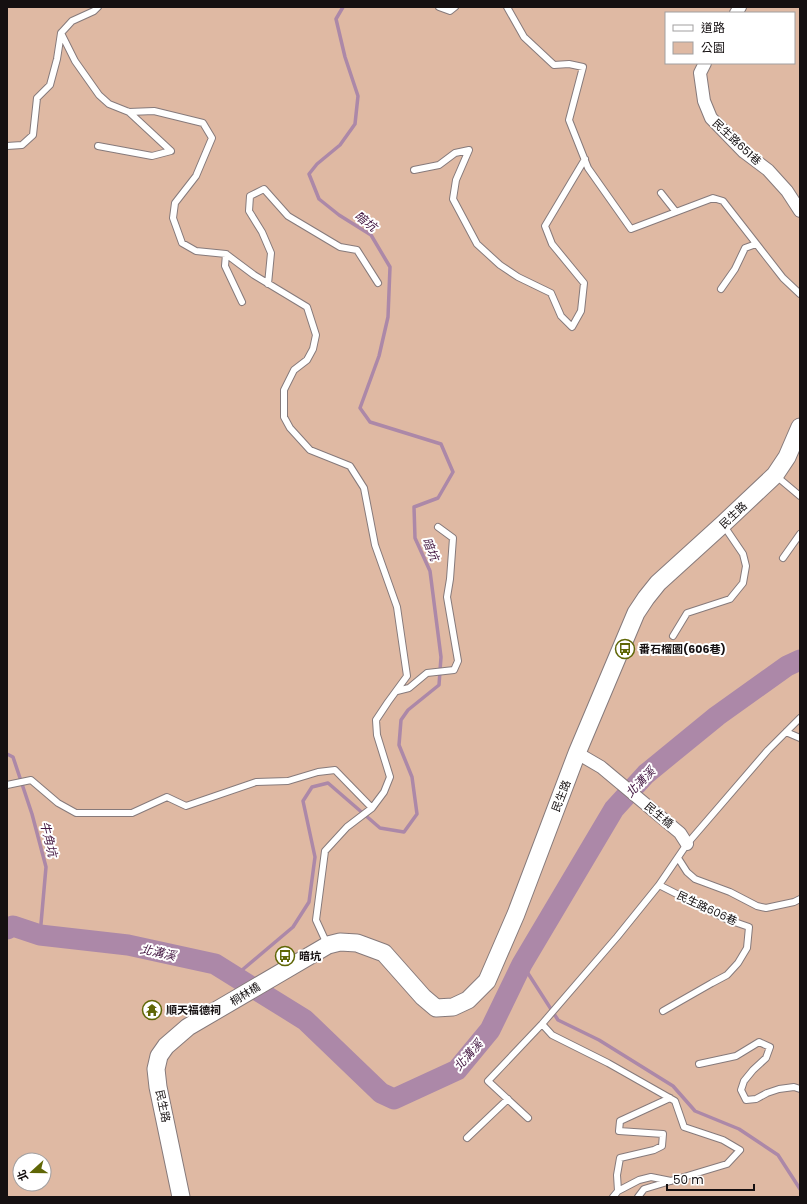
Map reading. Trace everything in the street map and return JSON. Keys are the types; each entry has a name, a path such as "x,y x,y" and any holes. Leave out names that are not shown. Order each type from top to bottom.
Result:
{"street":[{"name":"民生路651巷","path":"704,64 700,72 704,101 711,118 744,152 768,170 787,191 800,211"},
{"name":"民生路","path":"281,972 328,945 340,942 357,943 384,953 423,997 436,1008 453,1007 468,1000 487,981 516,914 577,753 636,613 658,583 775,475 787,457 800,427"},
{"name":"民生橋","path":"577,753 601,767 680,833 687,844"},
{"name":"桐林橋","path":"188,1027 281,972"},
{"name":"民生路","path":"181,1197 158,1087 156,1069 159,1056 166,1046 188,1027"}],"lane":[{"path":"7,146 22,145 33,135 37,98 50,85 57,59 61,33 72,21 94,11 98,7"},
{"path":"440,7 450,11 455,7"},
{"path":"507,7 524,37 554,65 569,64 584,67 569,120 588,168 631,229 713,198 723,201 782,278 800,294"},
{"path":"61,33 75,61 99,95 109,104 129,112 171,151 152,156 98,146"},
{"path":"129,112 154,111 203,123 212,138 196,176 175,203 172,218 182,243 196,251 226,254 254,275 308,307 316,335 313,349 307,360 294,370 284,390 284,417 290,428 310,450 350,466 364,488 375,544 397,607 407,676 376,720 377,735 390,777 384,792 372,808 347,827 325,851 316,920 328,945"},
{"path":"414,170 439,165 455,153 469,150 456,180 453,199 477,244 500,265 518,277 551,293 561,316 572,327 581,311 584,283 552,244 545,226 584,159"},
{"path":"268,284 271,253 262,232 249,211 250,196 264,189 288,216 340,247 357,250 378,283"},
{"path":"661,193 676,212"},
{"path":"721,289 735,269 745,248 756,244"},
{"path":"226,254 225,266 242,302"},
{"path":"775,475 800,496"},
{"path":"673,636 687,613 730,599 743,583 746,566 743,554 723,524"},
{"path":"397,691 409,688 427,673 454,670 458,661 447,598 453,538 438,527"},
{"path":"783,558 800,534"},
{"path":"528,1118 488,1081 548,1018 617,937 658,885 687,844 768,750 800,718"},
{"path":"786,732 800,738"},
{"path":"10,784 31,780 58,803 76,813 132,813 167,797 186,806 256,782 288,781 318,772 335,770 372,808"},
{"path":"678,858 687,872 695,879 730,892 757,906 766,908 794,902 800,899"},
{"name":"民生路606巷","path":"658,885 726,919 749,927 747,948 738,963 726,976 663,1011"},
{"path":"542,1024 552,1035 675,1101 684,1127 723,1140 740,1150 727,1164 644,1189 638,1197"},
{"path":"699,1064 736,1056 758,1042 770,1047 766,1058 744,1081 741,1090 746,1100 756,1099 766,1093 780,1089 794,1087 800,1089"},
{"path":"618,1191 617,1175 620,1158 654,1150 662,1146 663,1134 619,1131 620,1121 670,1098"},
{"path":"467,1138 508,1099"},
{"path":"613,1197 618,1191 639,1180 651,1177 673,1181"}],"green space":[{"path":"7,7 800,7 800,1197 7,1197"}],"waterway":[{"name":"暗坑","path":"235,976 293,927 309,902 315,857 303,801 312,787 328,783 380,828 404,832 417,814 412,777 399,745 401,720 408,710 439,685 441,657 430,571 415,538 414,507 438,498 453,472 441,444 370,422 360,408 379,356 388,317 390,267 371,235 339,215 319,199 309,174 317,164 340,145 355,124 358,96 345,57 336,19 343,7"},
{"name":"北溝溪","path":"7,929 13,926 40,935 128,945 215,964 305,1020 381,1093 394,1099 457,1070 490,1030 522,964 614,809 646,774 717,716 787,666 800,660"},
{"name":"牛角坑","path":"7,754 13,757 32,814 46,867 40,935"},
{"path":"522,964 558,1020 599,1040 673,1086 695,1111 739,1129 778,1155 800,1189"}],"place":[{"name":"番石榴園(606巷)","path":"625,649"},
{"name":"暗坑","path":"285,956"},
{"name":"順天福德祠","path":"152,1010"}]}
